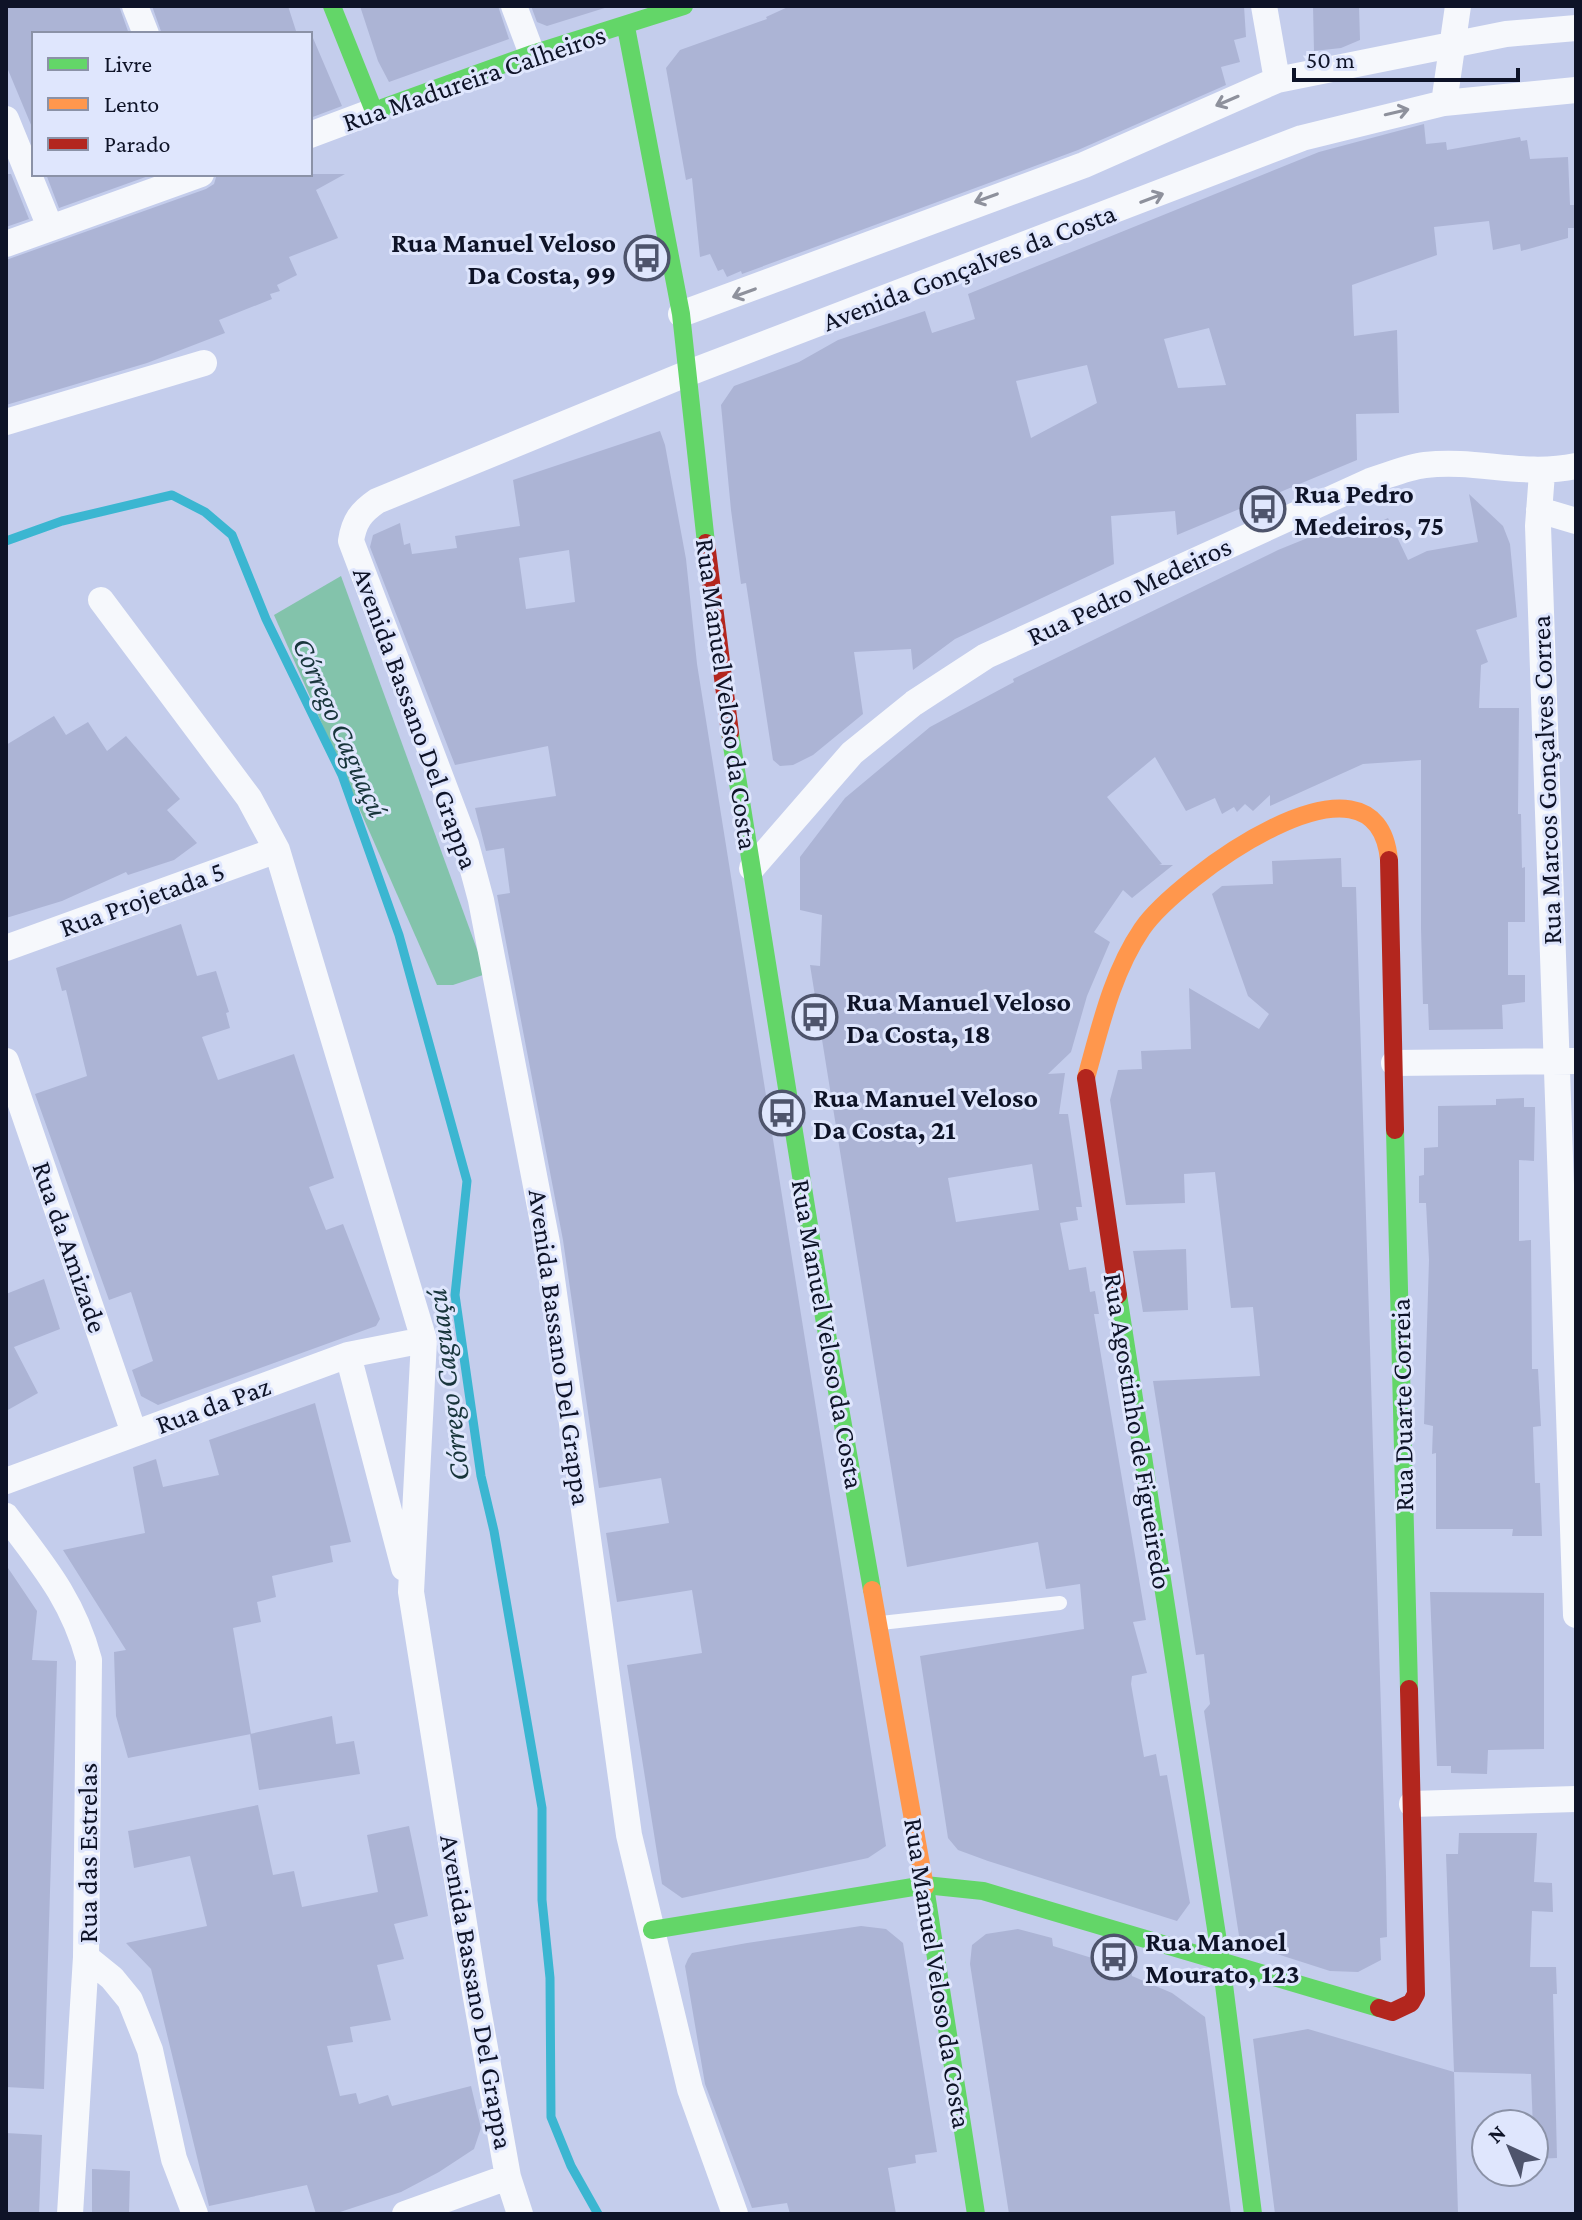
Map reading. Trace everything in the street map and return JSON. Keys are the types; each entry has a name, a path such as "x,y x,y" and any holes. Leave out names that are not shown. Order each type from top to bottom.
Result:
{"street":[{"path":"135,6 145,32"},
{"path":"332,6 374,111"},
{"path":"514,6 532,54"},
{"name":"Rua Madureira Calheiros","path":"312,134 532,54 626,27 684,6"},
{"path":"1264,6 1267,42 1277,80"},
{"path":"1444,103 1458,6"},
{"name":"Rua Manuel Veloso da Costa","path":"626,27 681,314 719,661 821,1300 925,1885 976,2214"},
{"name":"Avenida Gonçalves da Costa","path":"681,314 1084,165 1277,80 1506,34 1576,28"},
{"name":"Avenida Gonçalves da Costa","path":"377,501 686,374 1302,138 1444,103 1576,90"},
{"path":"6,119 50,227"},
{"path":"6,244 195,176"},
{"path":"6,422 204,363"},
{"name":"Rua Pedro Medeiros","path":"752,868 852,753 914,703 986,656 1370,481 1423,465 1474,465 1542,473 1576,466"},
{"name":"Rua Marcos Gonçalves Correa","path":"1542,473 1539,510 1566,1061 1576,1615"},
{"name":"Avenida Bassano Del Grappa","path":"377,501 363,511 353,525 351,541 466,844 481,900 547,1243 629,1835 690,2089 735,2214"},
{"path":"1539,510 1576,521"},
{"name":"Avenida Bassano Del Grappa","path":"101,600 249,798 277,850 424,1340 411,1592 508,2177 520,2214"},
{"name":"Rua Agostinho de Figueiredo","path":"1253,2214 1221,1961 1085,1083 1105,1009 1143,928 1189,880 1235,849 1307,814 1335,807 1359,809 1374,819"},
{"name":"Rua Duarte Correia","path":"1221,1961 1392,2012 1411,2003 1416,1994 1389,856 1374,819"},
{"name":"Rua Projetada 5","path":"6,948 277,850"},
{"name":"Rua da Amizade","path":"6,1061 134,1433"},
{"path":"1394,1063 1566,1061"},
{"name":"Rua da Paz","path":"6,1481 348,1355 424,1340"},
{"path":"348,1355 411,1592"},
{"name":"Rua das Estrelas","path":"6,1516 59,1586 79,1622 89,1660 86,1957 70,2214"},
{"path":"1412,1804 1576,1799"},
{"path":"652,1930 925,1885 983,1891 1221,1961"},
{"path":"86,1957 112,1978 130,2000 150,2050 174,2159 195,2214"},
{"path":"405,2214 508,2177"}],"lane":[{"path":"878,1623 1060,1603"}],"green space":[{"path":"341,576 486,974 453,985 437,985 274,615"}],"building":[{"path":"6,6 119,6 128,32 32,32 32,127 6,65"},
{"path":"152,6 288,6 296,32 161,32"},
{"path":"360,6 498,6 509,39 389,82 378,61"},
{"path":"531,6 611,6 547,26 537,22"},
{"path":"790,6 1244,6 1246,37 1234,40 1240,62 1221,67 1226,85 1078,150 727,277 723,269 718,271 710,254 700,257 692,178 686,180 666,68 680,50 767,19"},
{"path":"1313,6 1359,6 1360,40 1341,48 1314,51"},
{"path":"312,36 342,106 312,117"},
{"path":"1424,124 1426,144 1446,142 1447,150 1520,137 1521,141 1527,140 1530,159 1568,157 1570,205 1576,205 1576,228 1568,228 1568,238 1521,251 1520,244 1493,250 1489,221 1434,227 1437,255 1352,285 1354,336 1397,330 1399,413 1356,414 1357,460 1177,535 1175,511 1111,516 1114,564 955,639 913,670 911,649 854,652 863,714 813,755 793,765 780,766 773,760 746,583 741,584 731,510 721,405 734,386 799,362 838,340 925,311 932,333 975,319 968,294 1319,152","holes":["1209,328 1226,385 1178,388 1164,339","1087,365 1097,403 1031,438 1016,381"]},
{"path":"6,174 11,174 29,219 6,227"},
{"path":"345,174 316,190 338,238 289,257 297,275 277,285 280,291 270,294 272,299 219,320 225,333 147,363 6,405 6,260 214,184 216,176"},
{"path":"47,176 148,176 59,208"},
{"path":"660,431 665,445 686,559 697,664 886,1846 868,1858 682,1898 662,1884 627,1665 702,1653 692,1590 617,1602 606,1533 669,1523 661,1478 599,1488 563,1240 497,895 510,893 504,848 486,851 475,808 556,796 548,746 455,765 370,547 373,535 400,523 404,545 410,543 412,554 457,548 455,536 520,526 513,480","holes":["569,550 575,602 526,609 519,558"]},
{"path":"1469,494 1503,526 1510,544 1517,617 1476,630 1488,662 1481,665 1479,708 1519,708 1518,814 1521,814 1522,868 1525,867 1525,922 1508,922 1508,975 1525,975 1525,1002 1502,1005 1503,1029 1429,1030 1428,1004 1423,1004 1421,760 1363,764 1270,806 1270,795 1253,811 1245,804 1237,812 1234,807 1222,814 1215,798 1186,811 1155,757 1107,797 1162,864 1159,865 1173,865 1132,898 1123,890 1094,932 1110,942 1087,996 1071,1052 1048,1074 1065,1073 1059,1114 1068,1114 1082,1207 1076,1207 1078,1220 1060,1223 1069,1270 1086,1267 1090,1292 1095,1291 1099,1314 1094,1314 1146,1620 1133,1622 1147,1673 1132,1676 1131,1684 1144,1757 1156,1754 1160,1776 1167,1775 1190,1903 1177,1921 988,1861 958,1850 948,1838 920,1656 1084,1629 1080,1584 1046,1589 1038,1542 907,1567 810,965 820,966 822,915 800,910 800,857 845,798 930,727 1014,682 1013,679 1278,550 1342,524 1348,537 1388,518 1408,560 1427,551 1478,542","holes":["1032,1164 1039,1210 956,1222 948,1178"]},
{"path":"54,716 66,735 88,722 107,751 126,736 180,799 167,810 197,843 174,860 128,875 126,872 62,901 6,918 6,745"},
{"path":"1341,858 1342,887 1356,887 1387,1937 1380,1938 1381,1960 1358,1972 1330,1971 1240,1942 1204,1711 1210,1704 1204,1654 1196,1655 1153,1381 1260,1376 1253,1307 1231,1308 1215,1172 1184,1174 1185,1203 1126,1205 1110,1100 1118,1070 1142,1069 1141,1051 1191,1049 1189,988 1259,1029 1269,1014 1248,996 1212,894 1222,886 1273,884 1272,861"},
{"path":"181,924 197,976 216,971 229,1012 226,1013 230,1028 202,1037 218,1080 294,1054 334,1178 309,1187 326,1230 343,1224 380,1319 376,1326 158,1405 141,1396 132,1370 153,1361 131,1292 109,1300 35,1094 87,1076 66,990 62,991 56,968"},
{"path":"1524,1098 1524,1107 1535,1107 1534,1161 1519,1160 1519,1241 1531,1240 1532,1369 1538,1369 1541,1426 1533,1427 1535,1483 1540,1483 1542,1536 1512,1536 1513,1529 1436,1529 1433,1426 1424,1424 1429,1260 1426,1203 1419,1203 1419,1176 1424,1175 1424,1148 1438,1147 1438,1106 1496,1105 1496,1099"},
{"path":"1186,1249 1188,1310 1143,1312 1133,1251"},
{"path":"44,1279 60,1329 14,1347 38,1393 6,1411 6,1294"},
{"path":"315,1403 351,1542 330,1546 333,1562 272,1576 276,1597 257,1602 261,1622 233,1628 251,1734 128,1758 116,1716 114,1652 126,1650 63,1550 145,1533 133,1467 156,1459 163,1487 219,1475 209,1440"},
{"path":"6,1565 37,1611 32,1660 57,1661 44,2089 6,2087"},
{"path":"1430,1592 1544,1593 1544,1749 1488,1750 1487,1774 1451,1773 1451,1766 1437,1766"},
{"path":"332,1716 336,1744 354,1741 360,1774 259,1790 250,1734"},
{"path":"258,1805 273,1875 294,1871 302,1907 378,1892 367,1835 409,1826 428,1916 394,1924 404,1959 377,1965 391,2020 350,2027 353,2042 327,2046 340,2096 356,2093 359,2104 388,2095 392,2106 471,2086 481,2128 474,2149 439,2172 401,2192 334,2214 316,2214 307,2185 209,2206 151,1969 126,1943 207,1926 190,1856 134,1868 128,1831"},
{"path":"1459,1833 1537,1833 1534,1882 1552,1883 1553,1912 1532,1911 1530,1967 1556,1967 1557,1994 1553,1994 1557,2158 1550,2158 1550,2108 1532,2108 1531,2074 1454,2072 1446,1854 1458,1854"},
{"path":"861,1926 886,1929 903,1943 937,2152 915,2155 916,2163 888,2168 896,2214 790,2214 787,2203 752,2208 705,2084 685,1966 692,1953"},
{"path":"1018,1929 1052,1938 1053,1946 1131,1970 1132,1976 1172,1993 1205,2017 1231,2214 1009,2214 970,1964 972,1945 986,1934"},
{"path":"1308,2029 1454,2072 1458,2214 1275,2214 1253,2039"},
{"path":"6,2133 42,2135 39,2214 6,2214"},
{"path":"92,2169 130,2171 129,2214 92,2214"}],"waterway":[{"name":"Córrego Caguaçú","path":"6,541 62,521 172,495 205,512 232,535 266,619 342,775 399,935 467,1181 455,1295 481,1476 494,1531 542,1808 542,1900 550,1978 551,2117 571,2166 598,2214"}],"traffic: fast":[{"path":"332,6 374,111 532,54 684,6"},
{"path":"626,27 681,314 706,543"},
{"path":"730,733 821,1300 872,1590"},
{"path":"1395,1130 1409,1689"},
{"path":"1118,1295 1221,1961 1253,2214"},
{"path":"652,1930 925,1885 983,1891 1379,2008"},
{"path":"925,1887 976,2214"}],"traffic: slow":[{"path":"1086,1078 1108,1001 1132,946 1162,906 1193,879 1232,851 1274,827 1315,812 1350,809 1376,824 1389,860"},
{"path":"872,1590 925,1887"}],"traffic: jam":[{"path":"706,543 730,733"},
{"path":"1389,860 1395,1130"},
{"path":"1086,1078 1118,1295"},
{"path":"1379,2008 1392,2012 1411,2003 1416,1994 1409,1689"}],"place":[{"name":"Rua Manuel Veloso Da Costa, 99","path":"647,258"},
{"name":"Rua Pedro Medeiros, 75","path":"1263,509"},
{"name":"Rua Manuel Veloso Da Costa, 18","path":"815,1017"},
{"name":"Rua Manuel Veloso Da Costa, 21","path":"782,1113"},
{"name":"Rua Manoel Mourato, 123","path":"1114,1957"}]}
